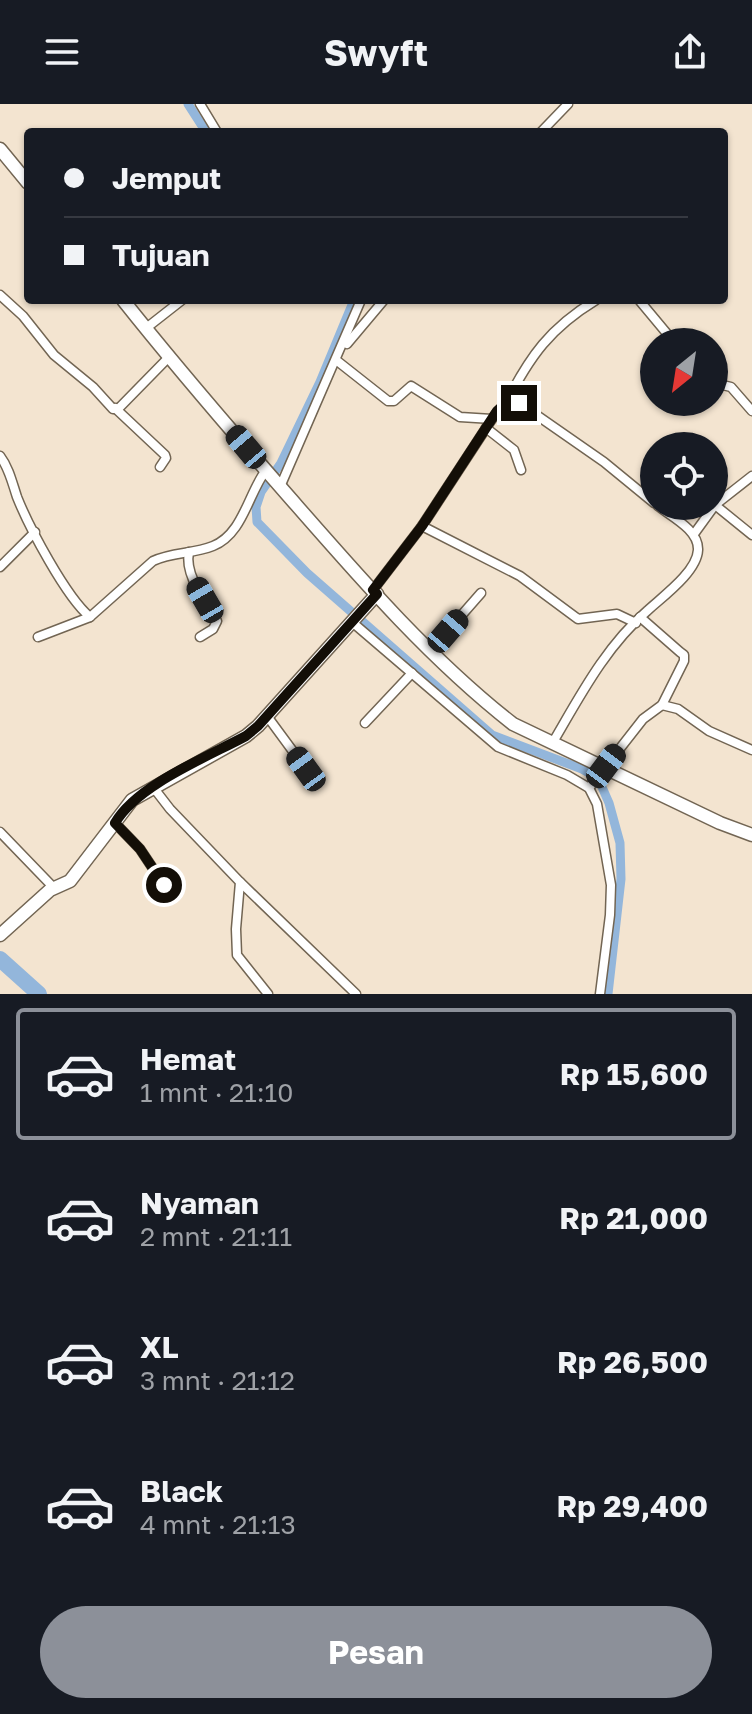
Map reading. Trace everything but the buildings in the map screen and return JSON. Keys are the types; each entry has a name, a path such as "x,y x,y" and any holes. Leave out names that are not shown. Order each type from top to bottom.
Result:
{"main road":[{"path":"0,149 24,178"},
{"path":"126,304 273,478 375,592 487,703 513,724 604,770 720,823 751,832"},
{"path":"0,935 54,888 70,881 132,800 246,736 356,617 375,592"}],"street":[{"path":"200,104 215,128"},
{"path":"545,128 568,104"},
{"path":"0,295 23,316 54,355 93,387 108,405 119,406 165,455 160,467"},
{"path":"145,329 177,304"},
{"path":"38,637 90,617 153,561 165,555 210,547 231,533 255,485 273,478 337,357 360,304"},
{"path":"361,304 373,312"},
{"path":"337,357 380,304"},
{"path":"375,592 506,403 531,356 565,320 590,304"},
{"path":"642,304 662,328"},
{"path":"119,406 169,357"},
{"path":"337,357 388,401 394,401 411,386 460,417 492,419"},
{"path":"728,386 752,411"},
{"path":"506,403 513,402 525,407 640,491"},
{"path":"486,428 514,450 521,470"},
{"path":"0,456 35,532 73,597 90,617"},
{"path":"728,495 752,476"},
{"path":"728,516 752,535"},
{"path":"553,742 593,674 638,620 690,569 698,551 694,534 676,520"},
{"path":"694,534 704,520"},
{"path":"422,526 520,576 580,620 617,614 638,620 684,655 684,661 662,705 643,719 591,786"},
{"path":"0,567 35,532"},
{"path":"189,552 187,559 193,579 217,621 213,629 200,637"},
{"path":"431,650 481,593"},
{"path":"356,617 412,673 498,747 591,786 609,858 611,885 600,994"},
{"path":"365,723 412,673"},
{"path":"662,705 678,709 709,731 752,750"},
{"path":"267,716 306,769"},
{"path":"153,787 240,882 356,994"},
{"path":"115,823 140,849 164,885"},
{"path":"0,832 54,888"},
{"path":"240,882 237,955 268,994"}],"waterway":[{"path":"188,104 203,128"},
{"path":"352,304 320,382 281,463 261,492 256,507 257,522 307,573 492,735 598,778 609,803 620,843 621,879 608,994"},
{"path":"0,959 39,994"}],"route":[{"path":"164,885 140,849 115,823 121,813 143,792 246,736 258,726 377,594 373,590 422,526 501,406 519,403"}]}
